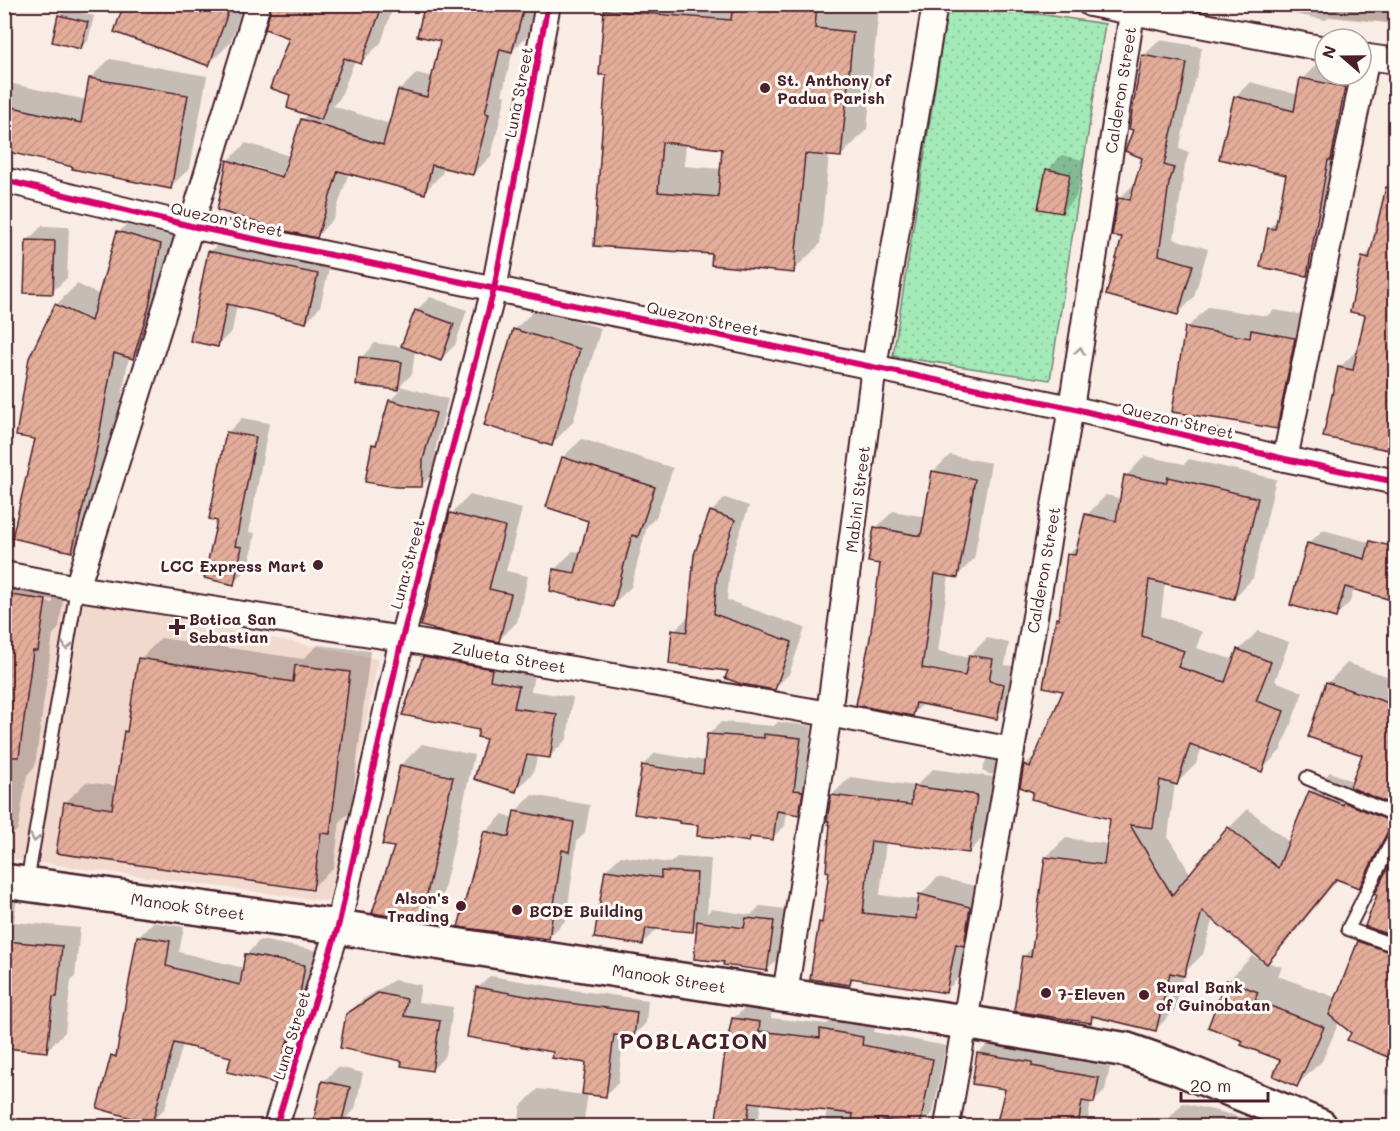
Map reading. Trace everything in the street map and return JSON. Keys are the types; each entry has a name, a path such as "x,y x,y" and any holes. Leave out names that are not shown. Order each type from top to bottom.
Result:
{"main road":[{"name":"Manook Street","path":"16,883 338,927 785,994 1127,1050 1176,1067 1320,1126"}],"street":[{"path":"77,588 258,4"},
{"name":"Luna Street","path":"276,1126 338,927 402,639 494,289 548,4"},
{"name":"Mabini Street","path":"785,994 829,714 874,367 935,4"},
{"path":"1090,4 1313,47"},
{"name":"Calderon Street","path":"947,1126 1071,408 1132,13"},
{"path":"1373,58 1395,61"},
{"path":"1285,459 1358,87"},
{"name":"Quezon Street","path":"4,180 191,226 1071,408 1285,459 1395,482"},
{"name":"Zulueta Street","path":"4,574 77,588 402,639 829,714 1012,750"}],"lane":[{"path":"16,883 77,588"},
{"path":"1307,778 1395,815"},
{"path":"1395,833 1348,929 1395,946"}],"shaded area":[{"path":"1257,5 1395,5 1395,24"},
{"path":"5,588 90,602 378,659 333,902 5,858"}],"green space":[{"path":"948,5 980,5 1105,24 1050,380 893,356"}],"building":[{"path":"124,4 231,4 209,66 114,32"},
{"path":"272,4 383,4 361,64 344,58 321,120 287,108 290,95 270,88 289,38 265,29"},
{"path":"425,4 525,4 512,52 500,49 485,113 489,114 473,175 432,165 425,194 338,171 317,238 281,230 217,210 227,160 282,177 301,119 383,145 398,90 427,97 440,41 417,36"},
{"name":"St. Anthony of Padua Parish","path":"733,4 817,4 815,28 853,32 841,157 805,154 794,273 711,265 712,254 594,246 606,75 599,75 604,10 731,20","holes":["662,142 722,149 718,197 658,192"]},
{"path":"58,15 88,22 81,49 52,42"},
{"path":"1142,55 1187,63 1164,165 1174,168 1169,183 1159,255 1193,265 1178,315 1106,295 1122,237 1112,236 1118,198 1130,200 1142,158 1125,151 1133,130 1129,129"},
{"path":"89,78 188,95 171,189 72,169 73,167 4,151 4,105 81,123"},
{"path":"1300,78 1313,81 1313,87 1345,87 1331,160 1328,160 1307,276 1260,267 1268,228 1275,229 1286,175 1219,159 1234,96 1294,111"},
{"path":"1046,169 1070,174 1062,213 1038,209"},
{"path":"1386,187 1395,188 1395,418 1389,450 1323,437 1338,367 1353,370 1365,315 1350,312 1362,257 1369,259"},
{"path":"117,231 161,244 149,307 133,359 114,353 96,453 72,552 12,538 35,439 16,436 29,358 55,304 91,321"},
{"path":"26,240 55,241 53,294 24,293"},
{"path":"208,251 318,274 306,323 227,304 218,347 190,341"},
{"path":"415,310 454,324 441,361 401,346"},
{"path":"1185,327 1250,338 1251,330 1295,338 1277,429 1172,412"},
{"path":"513,329 580,349 552,446 484,425"},
{"path":"359,357 402,362 398,390 356,385"},
{"path":"389,400 436,413 423,460 422,487 396,487 365,482 372,444 376,445"},
{"path":"226,432 256,437 235,546 242,547 234,585 204,578 217,521 209,519"},
{"path":"562,457 655,487 638,537 632,535 613,607 550,591 553,569 575,573 588,521 546,507"},
{"path":"932,471 975,479 958,578 935,574 922,668 965,676 969,655 993,659 989,681 1004,684 997,719 916,703 913,716 856,705 870,638 880,564 868,562 874,527 921,536"},
{"path":"1124,475 1166,483 1168,477 1258,498 1234,599 1149,580 1142,636 1184,651 1178,667 1225,682 1237,649 1271,662 1256,701 1284,711 1262,772 1190,744 1177,785 1160,780 1153,828 1130,825 1172,895 1228,827 1278,868 1309,791 1343,805 1344,802 1395,823 1389,829 1359,888 1336,879 1267,964 1202,911 1184,976 1170,973 1156,1031 1092,1016 1091,1023 1014,1011 1022,956 1031,957 1045,857 1104,865 1110,819 1031,799 1033,792 1020,787 1024,764 1030,767 1063,691 1043,687 1056,618 1059,619 1067,554 1075,555 1085,514 1116,521"},
{"path":"710,511 735,520 717,574 714,614 792,642 775,690 741,684 725,678 728,671 669,664 672,630 687,632 694,555"},
{"path":"450,513 505,527 489,589 511,594 499,642 421,626"},
{"path":"1370,541 1395,547 1395,601 1345,587 1336,618 1290,605 1307,543 1365,559"},
{"path":"4,594 46,600 38,651 33,651 19,757 4,757"},
{"path":"423,657 492,669 490,680 519,686 514,708 557,714 550,758 527,755 516,792 474,779 486,739 477,737 479,730 402,715"},
{"path":"138,658 293,682 295,665 350,672 330,834 321,833 313,890 56,853 64,802 112,809"},
{"path":"1326,682 1395,705 1395,806 1350,787 1362,755 1308,737"},
{"path":"707,734 764,738 764,734 801,738 794,790 803,791 799,815 777,811 773,840 750,837 749,842 697,836 698,825 634,814 642,765 703,774"},
{"path":"400,765 453,777 421,921 372,913 394,847 382,845"},
{"path":"913,786 977,795 969,853 871,841 863,913 916,919 919,894 970,907 964,946 956,944 946,993 851,978 850,985 810,979 819,922 822,923 829,872 826,871 830,825 827,821 831,795 911,805"},
{"path":"514,811 574,822 569,852 562,850 549,939 458,927 484,831 509,837"},
{"path":"1395,852 1395,937 1365,926 1377,895 1375,894"},
{"path":"605,870 661,878 661,871 697,873 693,932 646,928 643,945 594,938"},
{"path":"746,918 774,921 767,971 723,965 724,962 694,959 697,921 744,928"},
{"path":"137,936 170,941 166,966 240,985 245,954 305,965 298,1006 275,1083 227,1072 231,1057 174,1043 152,1124 97,1108 111,1055 116,1057"},
{"path":"4,941 62,946 57,997 53,997 47,1052 4,1048"},
{"path":"1358,941 1395,954 1395,1060 1347,1040 1351,1033 1329,1015"},
{"path":"1226,980 1258,992 1255,1000 1324,1027 1297,1087 1273,1076 1280,1060 1241,1045 1243,1041 1208,1027"},
{"path":"476,987 560,1002 637,1012 634,1037 614,1035 606,1097 582,1094 586,1063 552,1058 553,1052 467,1037"},
{"path":"378,993 407,999 404,1016 440,1021 432,1071 401,1066 402,1061 340,1048 346,1014"},
{"path":"732,1018 760,1022 759,1031 820,1038 820,1029 863,1037 862,1045 933,1059 920,1126 878,1119 877,1126 851,1126 853,1114 750,1102 747,1123 716,1119"},
{"path":"977,1053 1032,1062 1032,1066 1099,1078 1094,1103 1082,1101 1078,1126 996,1126 1005,1089 972,1084"},
{"path":"322,1081 350,1087 341,1125 314,1119"}],"cycle path":[{"path":"276,1126 338,927 402,639 494,289 548,4"},
{"path":"4,180 191,226 1071,408 1285,459 1396,482"}],"place":[{"name":"St. Anthony of Padua Parish","path":"765,88"},
{"name":"LCC Express Mart","path":"318,565"},
{"name":"Botica San Sebastian","path":"177,627"},
{"name":"Alson's Trading","path":"461,906"},
{"name":"BCDE Building","path":"517,910"},
{"name":"7-Eleven","path":"1046,993"},
{"name":"Rural Bank of Guinobatan","path":"1144,995"}],"district":[{"name":"POBLACION","path":"694,1040"}]}
